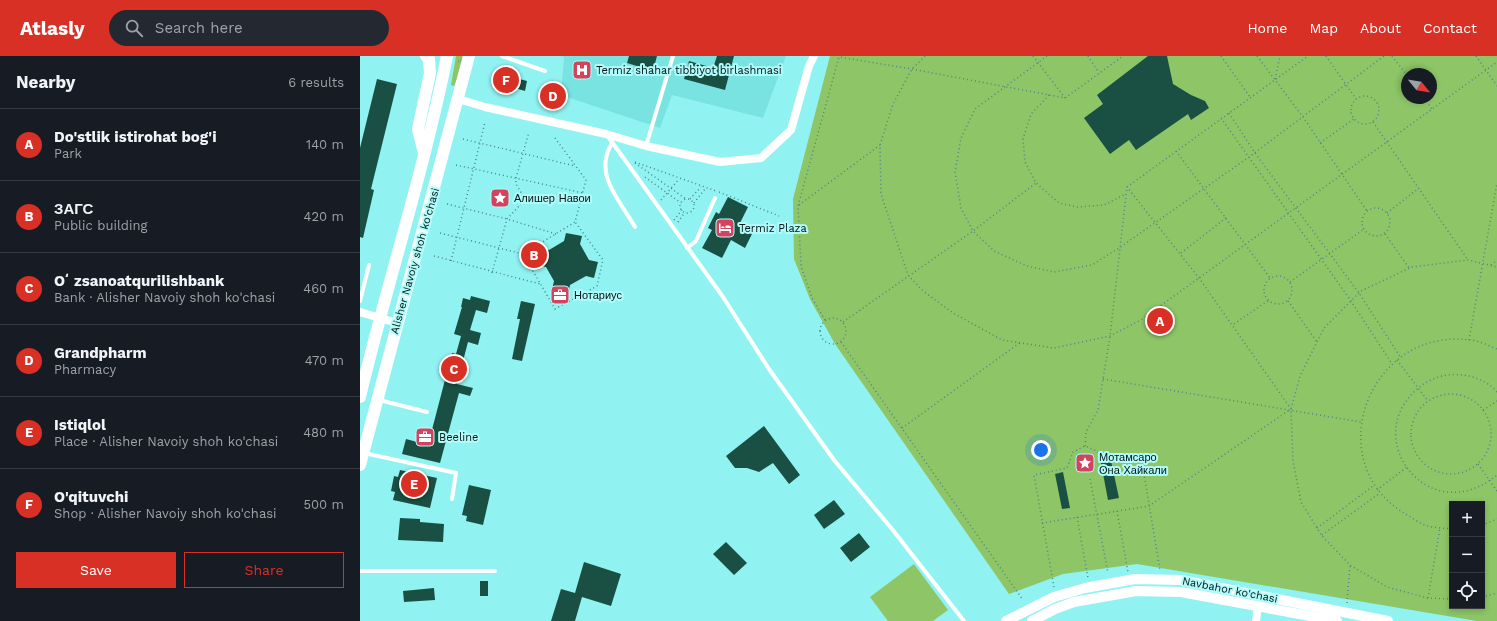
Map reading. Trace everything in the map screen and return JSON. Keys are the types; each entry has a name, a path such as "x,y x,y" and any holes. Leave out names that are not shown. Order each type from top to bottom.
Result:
{"main road":[{"path":"425,154 418,129 430,73 429,59 426,56"},
{"name":"Alisher Navoiy shoh ko'chasi","path":"360,397 379,318 425,154 448,56"},
{"name":"Alisher Navoiy shoh ko'chasi","path":"360,465 469,56"},
{"path":"439,96 448,102 458,99"}],"street":[{"path":"458,99 492,109 606,134 646,146 720,162 760,158 791,130 809,66 814,56"},
{"path":"360,312 397,323"},
{"name":"Navbahor ko'chasi","path":"1006,621 1054,597 1085,588 1135,579 1181,580 1388,621"},
{"name":"Navbahor ko'chasi","path":"1032,621 1055,609 1074,602 1136,591 1181,592 1337,621"},
{"path":"1256,621 1258,606"}],"lane":[{"path":"502,56 545,71"},
{"path":"646,146 673,56"},
{"path":"606,134 723,297 769,369 834,460 892,528 964,621"},
{"path":"612,143 604,163 606,177 635,227"},
{"path":"687,248 696,241 715,198"},
{"path":"360,301 369,265"},
{"path":"377,400 427,412"},
{"path":"363,453 456,473 452,499"},
{"path":"360,571 495,571"}],"path":[{"path":"925,56 912,69 893,104 880,146 881,194 908,275 923,291 953,313 1002,340 1054,348 1110,336 1140,320 1497,62"},
{"path":"1033,56 1065,98"},
{"path":"1048,56 975,109 961,138 955,172 961,208 973,231 994,251 1027,266 1054,272 1092,265 1119,248 1255,153 1384,56"},
{"path":"1088,56 1100,73"},
{"path":"825,320 812,298 801,266 798,206 839,58 912,69 1065,98 1123,56"},
{"path":"1221,56 1250,97"},
{"path":"1257,56 1303,117 1367,211"},
{"path":"1275,79 1280,56"},
{"path":"1084,446 1086,432 1098,410 1110,336 1127,187 1308,56"},
{"path":"1326,56 1356,100"},
{"path":"1392,56 1401,68"},
{"path":"1476,56 1497,86"},
{"path":"1049,95 1031,114 1023,139 1025,162 1036,183 1059,202 1077,207 1104,205 1126,194"},
{"path":"1364,96 1373,98 1376,101 1380,110 1373,122 1364,124 1354,119 1351,108 1356,100 1364,96"},
{"path":"1428,104 1432,109"},
{"path":"1229,113 1255,153 1359,293 1401,358"},
{"path":"1221,118 1351,301 1392,364"},
{"path":"1320,143 1354,119"},
{"path":"451,261 485,122"},
{"path":"1373,122 1468,260"},
{"path":"492,273 507,219 520,205 522,194 516,184 516,178 529,132"},
{"path":"440,233 523,254 575,222 586,180 555,138"},
{"path":"463,139 575,166"},
{"path":"798,206 880,146"},
{"path":"1176,151 1227,217 1270,278"},
{"path":"694,203 686,199 634,162 705,189 726,194 779,216"},
{"path":"456,165 583,193"},
{"path":"645,177 681,204 682,210 685,212 692,211 694,203 705,189"},
{"path":"659,202 680,179"},
{"path":"843,322 908,275 973,231 1036,183"},
{"path":"1469,340 1497,183"},
{"path":"690,200 701,187"},
{"path":"1127,187 1156,221 1233,324 1291,409"},
{"path":"1387,213 1419,188"},
{"path":"681,204 686,199"},
{"path":"447,204 507,219 556,234"},
{"path":"1380,208 1387,213 1390,217 1390,226 1384,234 1375,236 1371,235 1364,229 1362,220 1367,211 1380,208"},
{"path":"682,210 673,221 676,225 685,212"},
{"path":"1180,253 1227,217"},
{"path":"523,254 555,309 597,286 603,260 575,222"},
{"path":"1290,282 1364,229"},
{"path":"1384,234 1409,268"},
{"path":"434,256 492,273 540,284"},
{"path":"1449,600 1428,598 1387,586 1350,565 1322,536 1301,502 1292,462 1291,409 1300,376 1324,328 1359,293 1409,268 1468,260 1497,267"},
{"path":"1490,266 1497,260"},
{"path":"1282,276 1290,282 1293,289 1288,300 1277,304 1266,297 1264,287 1270,278 1282,276"},
{"path":"1233,324 1269,300"},
{"path":"1288,300 1317,342"},
{"path":"835,318 843,322 846,334 841,342 837,344 829,344 822,339 820,330 825,320 835,318"},
{"path":"1449,528 1425,525 1396,509 1373,486 1362,455 1361,422 1370,393 1387,368 1412,350 1441,340 1469,340 1497,349"},
{"path":"841,342 1023,600"},
{"path":"902,428 1021,342"},
{"path":"1397,360 1419,387 1428,401"},
{"path":"1497,392 1493,387 1477,378 1458,374 1440,376 1419,387 1409,397 1399,415 1396,435 1400,455 1410,472 1425,485 1444,492 1465,492 1484,486 1497,475"},
{"path":"1103,379 1291,409 1361,422"},
{"path":"1454,394 1467,397 1478,404 1483,410 1491,427 1491,441 1486,453 1478,464 1467,471 1454,474 1436,470 1420,459 1414,448 1412,428 1419,410 1428,401 1441,396 1454,394"},
{"path":"1483,410 1497,401"},
{"path":"1042,523 1149,506 1291,409"},
{"path":"1084,446 1097,451 1104,459 1141,456 1160,570"},
{"path":"1054,588 1034,475 1067,468 1074,452 1084,446"},
{"path":"1478,464 1497,491"},
{"path":"1377,490 1407,467"},
{"path":"1090,479 1108,573"},
{"path":"1317,528 1373,486"},
{"path":"1322,536 1380,493"},
{"path":"1117,511 1128,572"},
{"path":"1077,517 1088,578"},
{"path":"1485,524 1497,519"},
{"path":"1428,598 1440,527"},
{"path":"1346,603 1350,565"},
{"path":"1485,596 1497,593"}],"shaded area":[{"path":"560,56 786,56 763,118 672,95 660,128 561,95 564,57"}],"green space":[{"path":"456,56 467,56 454,86 451,85"},
{"path":"830,56 1497,56 1497,621 1477,621 1137,564 1063,574 1009,594 835,344 810,299 794,259 793,199"},
{"path":"914,564 948,610 933,621 888,621 870,597"}],"building":[{"path":"629,56 657,56 653,71 627,63"},
{"path":"717,56 734,56 725,90 684,79 689,61 713,68"},
{"path":"1148,56 1167,56 1173,84 1191,95 1205,101 1209,108 1191,120 1188,114 1136,150 1129,140 1110,154 1084,118 1103,104 1097,95"},
{"path":"504,75 527,81 525,91 501,84"},
{"path":"377,79 397,84 371,189 374,190 363,238 360,237 360,148"},
{"path":"728,197 748,207 739,225 753,232 745,248 731,240 722,258 702,248 712,230 708,228 716,212 719,214"},
{"path":"566,233 582,236 580,244 589,260 598,262 594,278 586,276 570,285 568,294 552,290 554,281 546,267 537,265 541,249 549,250 564,241"},
{"path":"471,296 490,301 487,313 476,310 470,330 481,333 478,345 468,342 457,384 473,388 470,396 459,393 440,463 402,454 406,439 428,445 452,353 456,354 461,336 454,334 462,307 463,298 470,300"},
{"path":"521,301 535,304 522,361 512,359 520,319 517,319"},
{"path":"764,426 800,475 789,484 773,463 759,472 747,468 735,468 726,456"},
{"path":"1111,461 1119,498 1108,500 1101,463"},
{"path":"400,470 437,478 430,508 393,500 395,492 391,491 394,476 398,477"},
{"path":"1063,472 1070,508 1062,509 1055,474"},
{"path":"469,485 491,490 483,525 466,521 467,516 462,515"},
{"path":"834,500 845,514 824,529 814,515"},
{"path":"400,518 420,519 420,522 444,524 443,542 398,540"},
{"path":"859,533 870,547 851,562 840,548"},
{"path":"726,542 747,563 734,575 713,554"},
{"path":"584,562 621,574 611,606 582,597 575,621 551,621 561,589 575,593"},
{"path":"480,581 488,581 488,596 480,596"},
{"path":"434,588 435,600 404,602 403,591"}],"place":[{"name":"Termiz shahar tibbiyot birlashmasi","path":"582,70"},
{"name":"O'qituvchi","path":"506,80"},
{"name":"Grandpharm","path":"553,96"},
{"name":"Алишер Навои","path":"500,198"},
{"name":"Termiz Plaza","path":"725,228"},
{"name":"ЗАГС","path":"534,255"},
{"name":"Нотариус","path":"560,295"},
{"name":"Do'stlik istirohat bog'i","path":"1160,321"},
{"name":"Oʻzsanoatqurilishbank","path":"454,369"},
{"name":"Beeline","path":"425,437"},
{"name":"Мотамсаро Она Хайкали","path":"1085,463"},
{"name":"Istiqlol","path":"414,484"}]}
